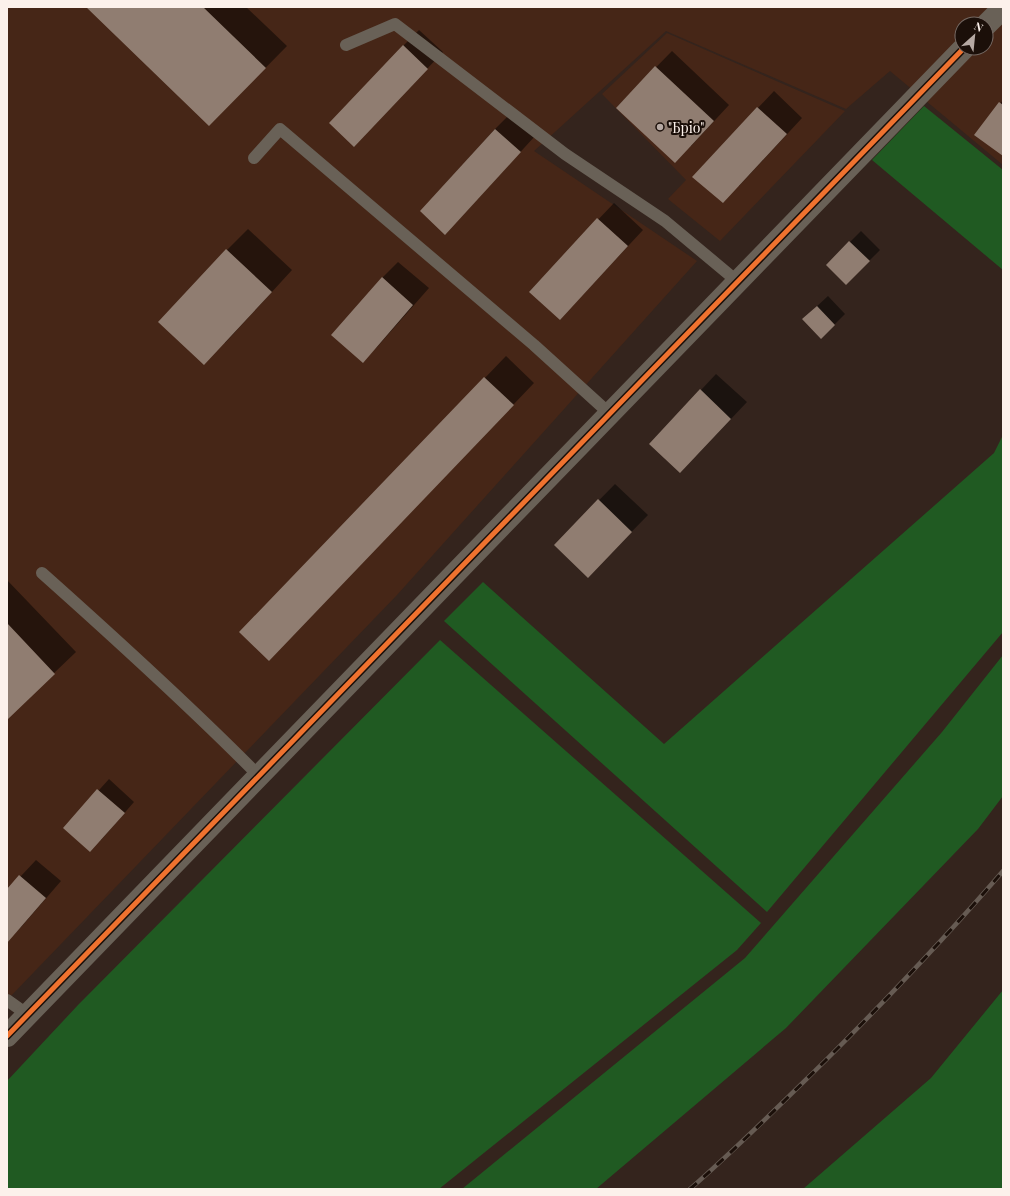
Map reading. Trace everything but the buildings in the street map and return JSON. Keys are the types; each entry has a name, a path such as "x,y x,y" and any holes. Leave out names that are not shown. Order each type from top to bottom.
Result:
{"street":[{"path":"994,18 1003,8"},
{"path":"7,1036 956,56"}],"lane":[{"path":"346,45 395,24 565,154 665,221 738,282"},
{"path":"254,158 280,129 534,345 610,414"},
{"path":"42,573 137,659 259,776"},
{"path":"7,1000 28,1015"}],"shaded area":[{"path":"7,7 1003,7 1003,165 890,71 846,109 666,31 534,151 697,261 397,595 9,998 7,998"},
{"path":"667,33 845,111 720,241 668,199 686,180 602,94"}],"green space":[{"path":"924,106 1003,170 1003,270 872,160"},
{"path":"1003,435 1003,632 767,912 444,621 483,582 664,744 994,453"},
{"path":"440,640 761,923 737,950 439,1189 7,1189 7,1081 78,1005"},
{"path":"1003,655 1003,796 978,829 786,1028 596,1189 462,1189 745,958 942,732"},
{"path":"1003,990 1003,1189 803,1189 931,1078"}],"railway":[{"path":"690,1189 759,1126 849,1037 894,991 1003,871"}],"cycle path":[{"path":"7,1036 956,56"}],"place":[{"name":"\"Бріо\"","path":"660,127"}]}
